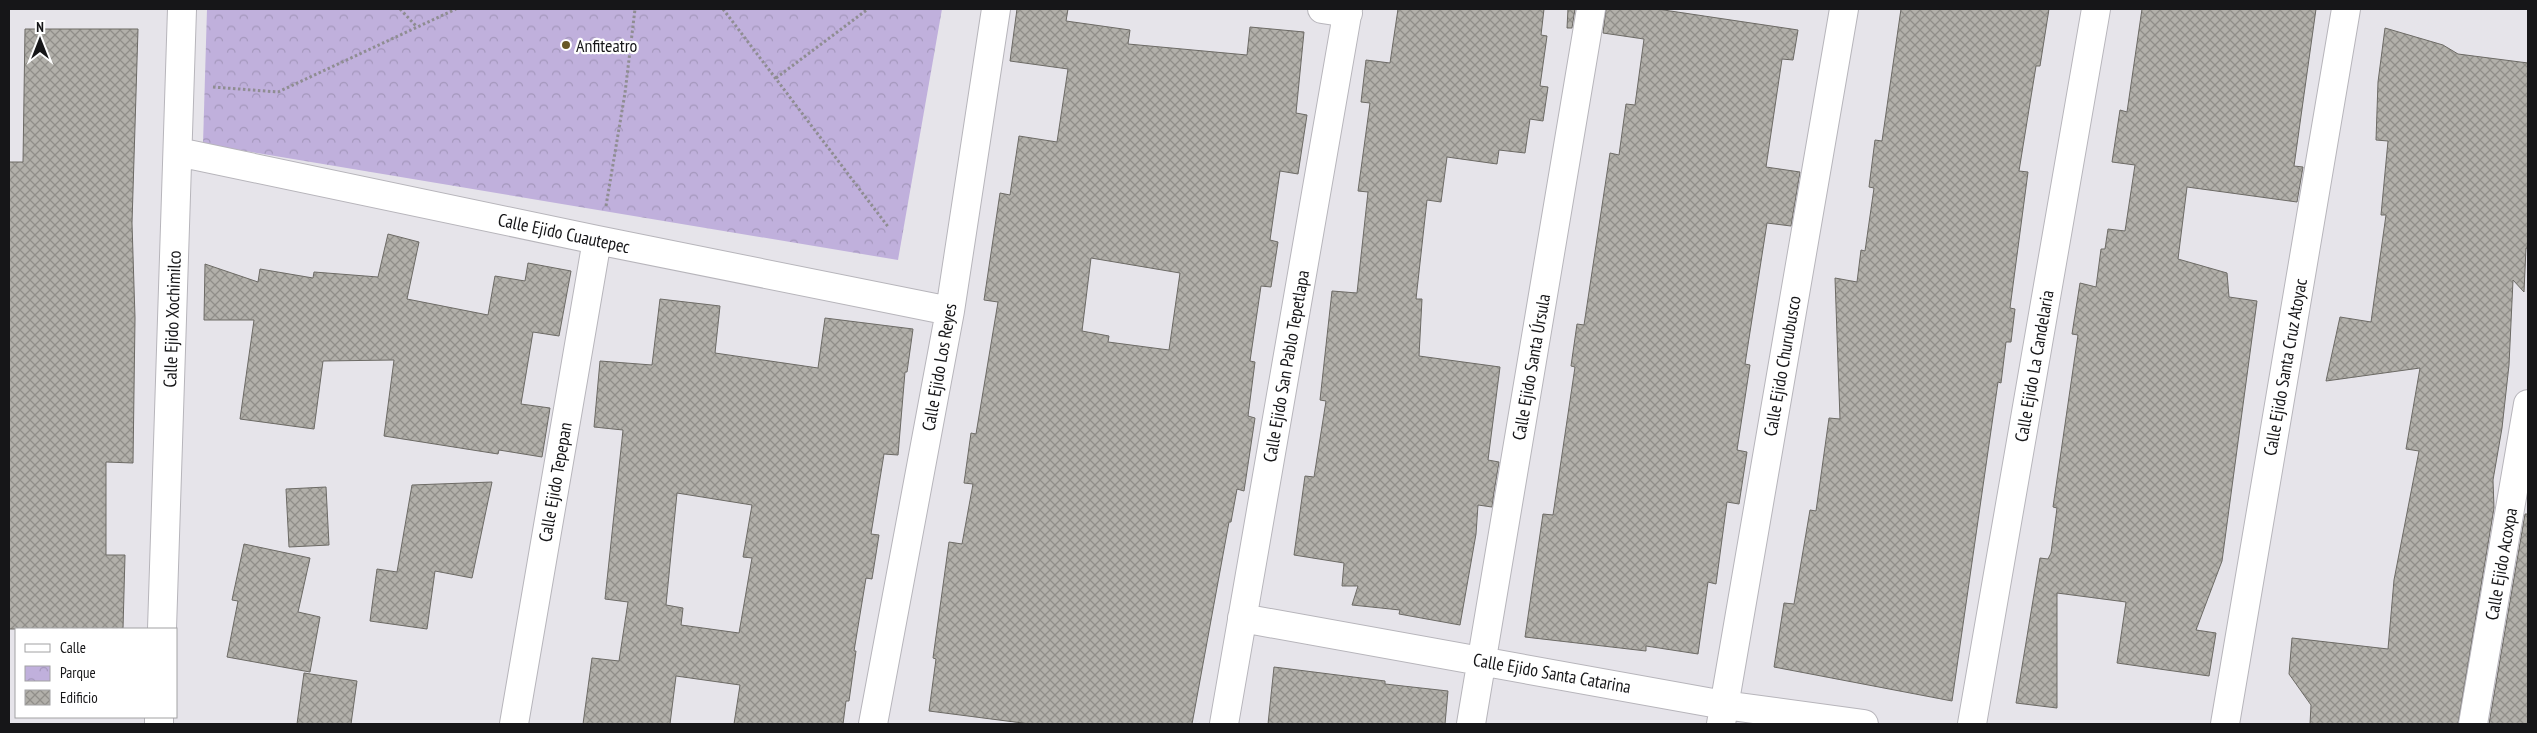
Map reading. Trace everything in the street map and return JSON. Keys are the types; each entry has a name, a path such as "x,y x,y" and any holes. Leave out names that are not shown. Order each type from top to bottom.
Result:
{"street":[{"name":"Calle Ejido Xochimilco","path":"162,628 182,9"},
{"name":"Calle Ejido Los Reyes","path":"872,724 950,311 996,9"},
{"name":"Calle Ejido Santa Úrsula","path":"1471,724 1591,9"},
{"name":"Calle Ejido Churubusco","path":"1722,714 1844,9"},
{"name":"Calle Ejido La Candelaria","path":"1972,724 2096,9"},
{"name":"Calle Ejido Santa Cruz Atoyac","path":"2225,724 2346,9"},
{"name":"Calle Ejido San Pablo Tepetlapa","path":"1224,724 1339,10"},
{"name":"Calle Ejido Cuautepec","path":"178,152 597,240 950,311"},
{"name":"Calle Ejido Tepepan","path":"514,724 597,240"},
{"name":"Calle Ejido Acoxpa","path":"2473,724 2528,404"},
{"name":"Calle Ejido Santa Catarina","path":"1242,618 1482,660 1722,714 1864,724"}],"path":[{"path":"400,9 417,27"},
{"path":"181,85 278,92 456,9"},
{"path":"597,240 608,198 625,93 635,9"},
{"path":"723,9 889,228"},
{"path":"776,78 868,9"}],"green space":[{"path":"207,9 942,9 898,260 203,144"}],"building":[{"path":"1017,9 1068,9 1066,21 1130,30 1128,44 1247,55 1250,27 1304,32 1296,113 1307,115 1298,174 1280,171 1270,240 1278,242 1271,287 1261,286 1250,361 1255,362 1248,416 1255,418 1244,491 1237,489 1231,522 1229,522 1192,724 1030,724 929,711 936,659 933,658 949,542 962,544 973,484 964,483 971,433 976,434 998,302 984,300 1000,193 1010,195 1019,136 1057,142 1068,69 1010,61","holes":["1091,258 1180,273 1169,350 1108,342 1109,336 1082,331"]},
{"path":"1398,9 1544,9 1541,35 1547,36 1540,86 1548,87 1543,121 1530,119 1525,153 1499,150 1497,164 1447,157 1441,202 1427,200 1416,299 1422,299 1419,356 1500,367 1488,460 1499,462 1492,507 1478,505 1476,534 1460,625 1399,614 1400,610 1352,605 1358,586 1342,586 1344,563 1294,555 1305,476 1314,477 1326,401 1320,400 1332,291 1357,293 1368,192 1358,191 1370,103 1361,102 1366,60 1390,63"},
{"path":"1568,9 1575,9 1572,28 1567,28"},
{"path":"1606,9 1657,9 1798,30 1793,60 1782,59 1766,167 1800,172 1791,226 1767,223 1745,364 1750,365 1737,450 1747,452 1739,504 1727,502 1716,584 1708,582 1698,654 1646,646 1646,651 1525,637 1543,514 1553,515 1575,367 1571,366 1577,324 1584,325 1610,153 1619,155 1626,104 1635,105 1644,39 1603,33"},
{"path":"1901,9 2049,9 2040,66 2036,66 2019,171 2028,172 2010,308 2015,309 2011,342 2006,342 2001,383 1998,382 1952,701 1774,667 1784,603 1794,604 1810,510 1816,511 1829,418 1840,419 1835,278 1857,282 1861,250 1865,251 1874,188 1869,187 1875,140 1882,141"},
{"path":"2142,9 2316,9 2294,166 2303,167 2297,202 2187,187 2178,259 2227,273 2229,297 2257,301 2222,561 2196,630 2216,633 2209,676 2117,663 2126,602 2057,593 2057,708 2016,703 2040,558 2048,559 2051,553 2057,508 2053,507 2078,335 2072,334 2080,283 2096,287 2101,249 2105,249 2108,229 2125,231 2135,165 2112,162 2120,110 2127,112"},
{"path":"2385,28 2443,45 2458,54 2528,63 2528,248 2526,248 2524,292 2513,280 2509,365 2502,428 2493,480 2494,508 2458,724 2310,724 2311,705 2289,674 2292,638 2388,649 2394,580 2419,451 2406,449 2420,368 2326,381 2340,317 2371,322 2386,215 2381,215 2388,141 2376,140 2378,82"},
{"path":"25,29 138,29 132,223 135,318 133,463 106,462 106,555 125,555 123,628 9,629 9,162 23,162"},
{"path":"388,234 419,242 407,299 488,315 495,276 525,281 528,263 571,271 559,336 533,332 521,404 550,408 542,457 499,450 498,454 384,436 394,360 323,361 314,429 240,419 254,320 204,320 205,264 258,282 260,269 313,278 314,272 378,277"},
{"path":"660,299 720,306 715,353 818,368 825,318 913,329 907,372 905,372 898,455 884,454 871,534 879,535 872,579 866,578 854,651 856,651 849,701 846,701 843,724 734,724 740,685 676,676 670,724 583,724 592,658 619,661 628,602 605,599 623,430 594,427 600,361 652,365","holes":["677,493 752,505 743,557 752,558 739,633 681,625 683,608 666,605"]},
{"path":"492,482 472,578 435,571 427,629 370,621 377,569 397,572 412,485"},
{"path":"326,487 329,545 289,547 286,489"},
{"path":"2525,514 2528,514 2528,724 2489,724"},
{"path":"244,544 310,558 298,612 320,617 310,672 227,657 238,601 232,600"},
{"path":"1274,667 1385,681 1385,684 1448,691 1445,724 1268,724"},
{"path":"304,673 357,681 351,724 297,724"}],"place":[{"name":"Anfiteatro","path":"566,45"}]}
